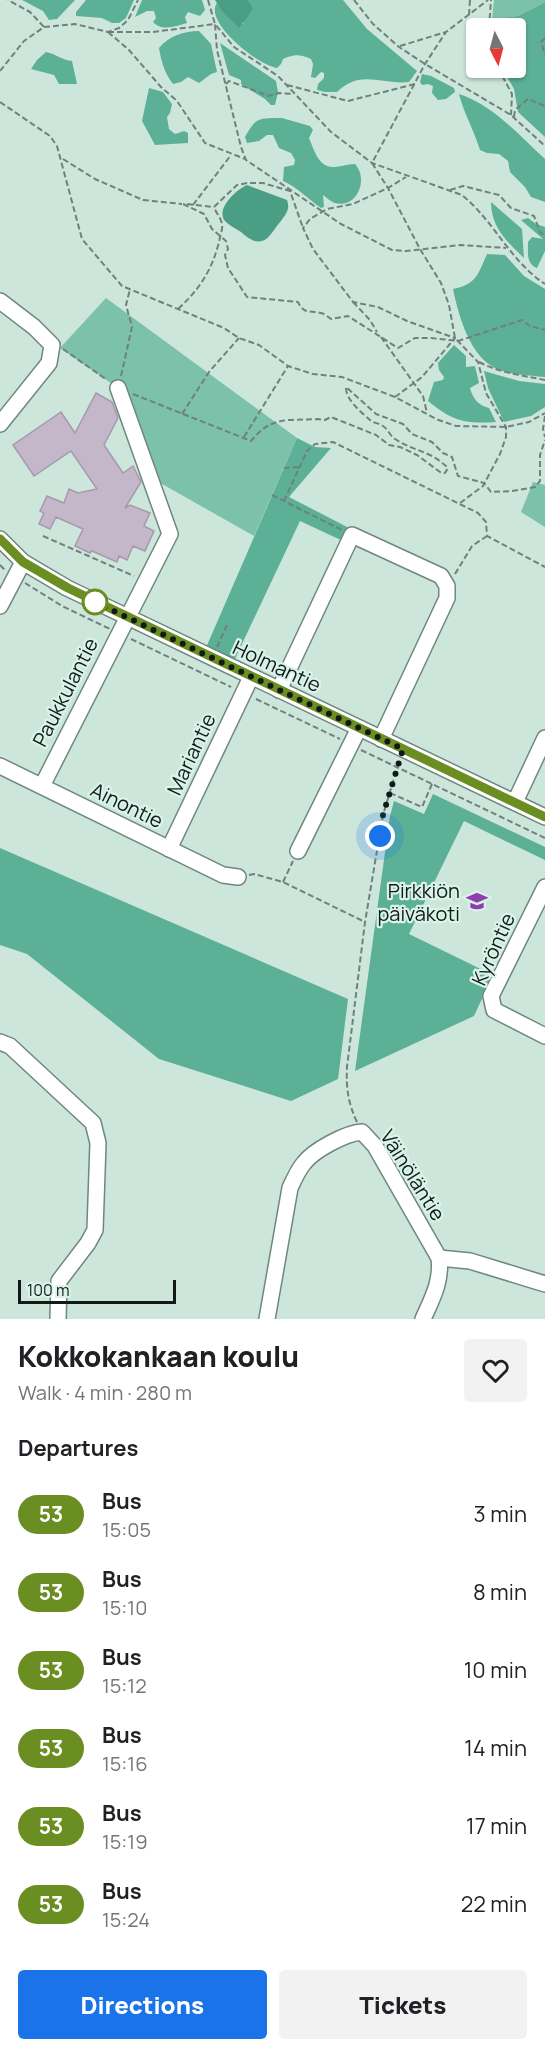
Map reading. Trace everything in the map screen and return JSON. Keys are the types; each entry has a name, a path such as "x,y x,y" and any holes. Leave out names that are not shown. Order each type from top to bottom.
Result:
{"street":[{"path":"0,301 34,327 52,345 49,363 0,424"},
{"name":"Paukkulantie","path":"42,786 170,534 118,388"},
{"path":"279,690 352,535 441,576 447,586 447,598 381,739"},
{"name":"Holmantie","path":"0,539 23,562 126,618 545,817"},
{"path":"0,606 23,562"},
{"name":"Mariantie","path":"169,849 251,677"},
{"path":"298,851 359,728"},
{"path":"515,802 545,738"},
{"name":"Ainontie","path":"0,766 223,875 238,877"},
{"name":"Kyröntie","path":"545,887 491,996 494,1010 545,1036"},
{"path":"0,1042 10,1046 93,1124 98,1143 95,1230 59,1281 58,1319"},
{"name":"Väinöläntie","path":"267,1319 290,1188 297,1172 305,1160 351,1132 362,1132 375,1146 439,1258"},
{"path":"423,1319 439,1280 441,1270 439,1258 470,1261 545,1284"}],"path":[{"path":"8,0 30,12 44,27"},
{"path":"108,32 119,28 128,20 138,0"},
{"path":"208,0 215,24 217,50 246,160"},
{"path":"354,0 374,24 399,47 512,116 545,146"},
{"path":"469,15 470,0"},
{"path":"399,47 446,32 489,0"},
{"path":"489,0 489,18"},
{"path":"0,72 24,41 44,27 75,24 108,32 153,32 215,24"},
{"path":"215,24 234,47 278,76 331,132 372,164 462,195 472,203 506,248 545,284"},
{"path":"108,32 129,50 161,87 177,101 205,143 246,160 349,229 392,250 406,251 461,245 506,248"},
{"path":"372,164 425,64 446,32"},
{"path":"545,38 541,42 545,55"},
{"path":"503,78 512,94 512,116"},
{"path":"226,84 230,81 269,96 279,93 295,94"},
{"path":"286,85 348,101 415,84"},
{"path":"512,116 515,110 528,99 545,106"},
{"path":"0,102 50,136 57,146 82,238 122,286 224,328 239,339 259,345 288,366 313,374 342,377 395,397 456,426 506,427 529,422 545,415"},
{"path":"193,205 232,154"},
{"path":"61,159 95,179 143,200 214,207 237,185 263,183 290,191"},
{"path":"372,164 441,283 449,305 453,339 422,377 395,397"},
{"path":"303,228 310,219 327,209 353,204 407,176"},
{"path":"450,190 463,186 499,195 511,208 534,216 540,232 545,236"},
{"path":"290,191 313,249 353,302 370,320 423,396 427,414"},
{"path":"183,204 204,214 212,229 226,241 228,249 225,255 228,268 248,297 298,302 301,309 308,313 321,313 331,319 348,316 398,348 416,338 453,339"},
{"path":"177,310 194,294 205,279 215,256 223,227 214,207"},
{"path":"118,388 132,327 126,305 130,290"},
{"path":"353,302 378,307 458,341 478,362 494,370 545,380"},
{"path":"458,341 522,320 530,326 545,330"},
{"path":"182,414 209,372 239,339"},
{"path":"52,345 60,348 118,388 251,441 259,431 274,421 318,418 325,420 331,417 376,435 389,445 400,447 417,455 440,472 445,473 448,468 437,457 393,438 384,426 370,421 366,414 352,403 346,393 346,387 376,414 403,424 412,434 432,442 443,453 452,457 458,476 484,483 491,492 535,487 540,481 540,455 545,438 543,429 545,415"},
{"path":"460,503 484,483 500,454 506,437 506,427 486,393 478,362"},
{"path":"244,437 288,366"},
{"path":"284,501 307,451 315,444 333,442 478,513 486,522 488,536"},
{"path":"284,468 300,467"},
{"path":"272,495 352,535"},
{"path":"43,536 147,582"},
{"path":"488,536 545,567"},
{"path":"447,586 472,546 488,536"},
{"path":"0,565 62,606 545,838"},
{"path":"212,658 228,623"},
{"path":"362,1132 349,1105 346,1088 365,922 383,815 403,749"},
{"path":"390,793 422,807 432,784"},
{"path":"283,882 298,851"},
{"path":"238,877 254,874 283,882 365,922"}],"shaded area":[{"path":"22,0 75,0 57,19 49,20 43,11"},
{"path":"86,0 134,0 126,18 119,23 112,23 102,18 76,16 76,12"},
{"path":"142,0 202,0 205,10 200,16 188,12 185,17 187,23 165,28 153,22 156,18 154,11 147,11 135,17"},
{"path":"215,0 248,0 252,11 239,28 222,11"},
{"path":"248,0 343,0 367,29 417,71 409,82 372,79 354,81 337,92 317,90 318,84 324,78 324,73 321,72 315,78 311,77 313,64 311,59 294,55 283,59 277,68 246,52 225,31 215,11 217,3 235,24 243,24 252,11"},
{"path":"494,0 545,0 518,16 492,18"},
{"path":"545,2 545,137 518,112 514,89 508,78 526,78 526,18 501,18 518,16"},
{"path":"199,31 211,44 217,72 199,83 188,77 173,84 164,67 159,48 167,40 177,35"},
{"path":"220,43 276,81 278,92 275,105 271,105 241,84 241,80 229,75"},
{"path":"46,52 72,61 77,84 59,84 54,75 31,69"},
{"path":"422,74 454,88 455,92 446,99 438,100 432,93 433,86 422,85 420,82"},
{"path":"149,88 163,92 172,104 167,117 169,129 175,134 184,131 188,133 188,143 155,145 142,121"},
{"path":"459,94 494,113 545,159 545,202 531,197 525,187 510,172 508,161 499,154 480,150"},
{"path":"282,118 310,126 313,130 309,138 324,165 334,167 355,164 361,177 361,185 355,197 343,204 333,202 323,195 324,207 321,208 283,181 284,167 294,165 295,160 291,153 279,148 273,135 247,143 245,137 255,122"},
{"path":"247,185 287,200 288,203 285,216 270,236 262,241 248,238 225,221 223,216 228,200"},
{"path":"491,202 522,229 524,258 506,240 497,226"},
{"path":"528,218 545,227 545,251 537,268 529,261 528,242 532,237 543,239 521,220"},
{"path":"487,254 505,255 524,276 545,289 545,377 502,371 482,358 470,341 461,320 453,289 467,284 476,277"},
{"path":"106,298 297,438 254,536 148,476 118,388 60,348"},
{"path":"454,345 466,356 466,367 475,366 479,383 470,388 471,392 479,403 489,408 496,422 459,420 428,401 434,382 443,380 444,377 439,370 438,363"},
{"path":"484,371 519,381 545,384 545,407 531,416 504,422 488,388"},
{"path":"297,438 315,447 331,448 289,497 351,529 345,542 300,521 233,663 205,650"},
{"path":"533,482 545,485 545,527 521,512"},
{"path":"433,794 545,847 545,860 464,821 409,934 493,975 474,1016 355,1071 390,816 394,801 424,814"},
{"path":"0,848 348,999 338,1079 291,1101 159,1059 27,954 0,945"}],"building":[{"path":"96,393 112,402 118,418 104,445 123,473 133,466 141,482 125,508 130,505 150,513 144,526 154,531 145,551 133,546 127,560 119,556 117,562 75,546 83,529 56,517 50,529 39,524 44,513 40,511 47,496 64,503 69,489 78,493 97,489 71,451 34,476 13,445 61,412 75,433"}],"bus line":[{"name":"53","path":"0,539 23,562 126,618 545,817"}],"place":[{"name":"Pirkkiön päiväkoti","path":"477,901"}],"route":[{"path":"95,602 403,749 383,815 380,836"}]}
